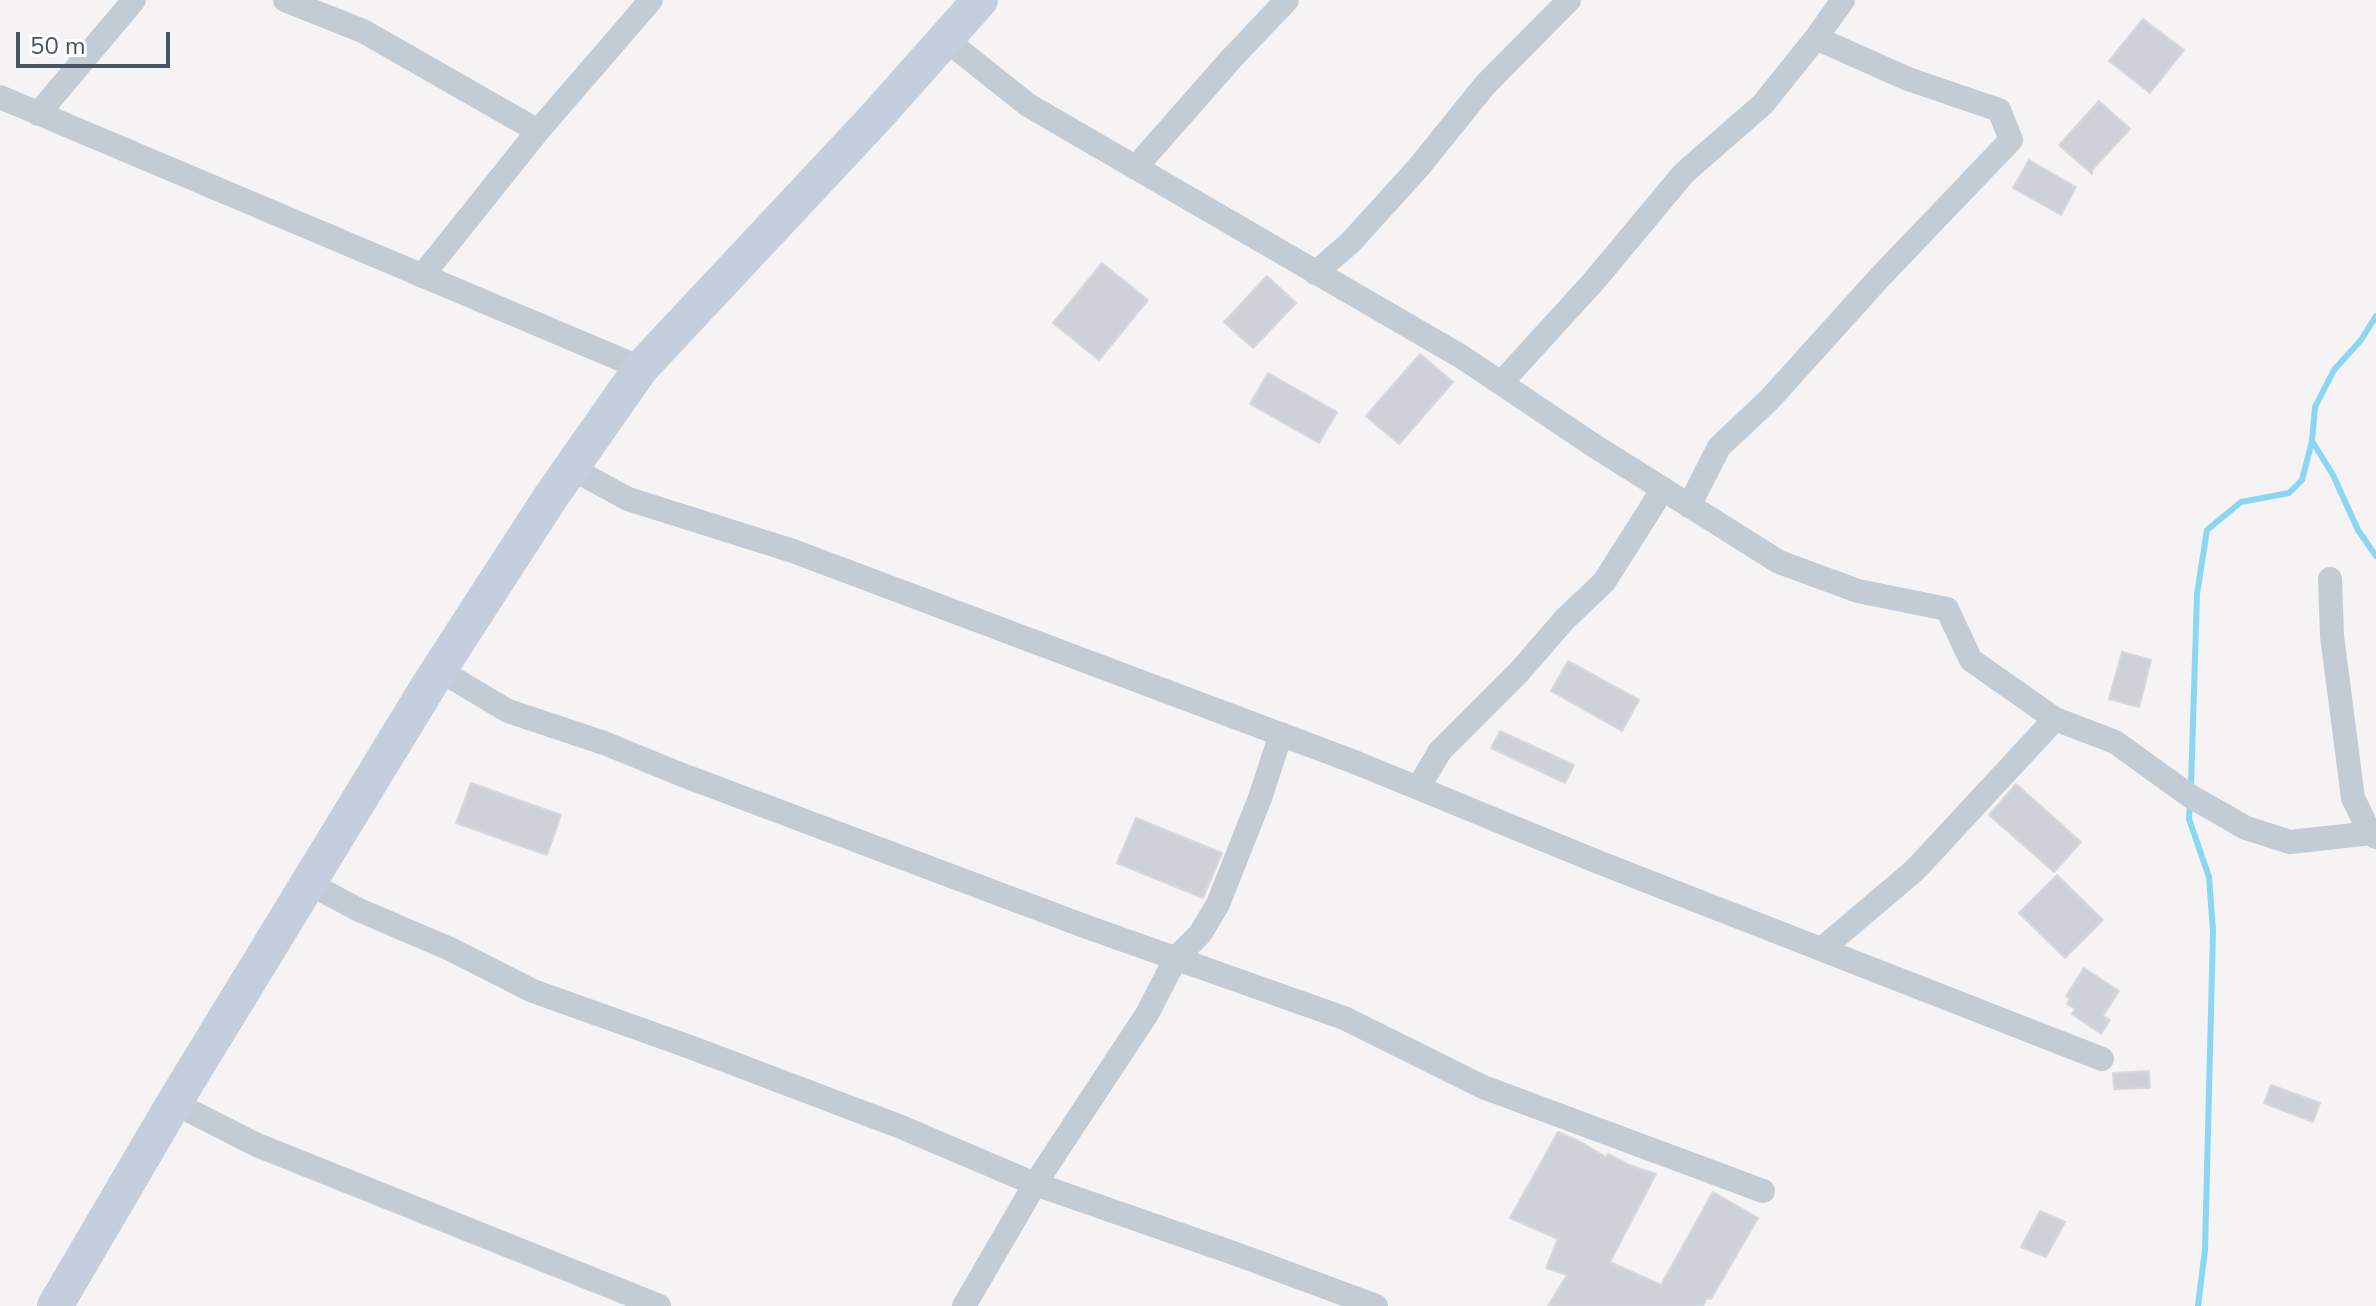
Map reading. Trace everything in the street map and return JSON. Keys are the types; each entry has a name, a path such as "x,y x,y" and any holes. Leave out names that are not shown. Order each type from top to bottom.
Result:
{"street":[{"path":"38,114 134,0"},
{"path":"285,0 363,31 538,131"},
{"path":"422,276 538,131 651,0"},
{"path":"55,1306 174,1103 439,670 571,468 641,368 876,117 980,0"},
{"path":"1136,167 1287,0"},
{"path":"1315,273 1350,243 1418,168 1485,85 1569,0"},
{"path":"1501,383 1594,281 1684,173 1763,104 1843,0"},
{"path":"1689,506 1719,447 1769,400 1880,277 2011,140 1999,110 1908,79 1816,38"},
{"path":"945,39 1028,105 1462,357 1779,562 1858,591 1947,609 1971,660 2055,719 2115,742 2190,796 2246,828 2290,842 2374,835"},
{"path":"0,97 641,368"},
{"path":"571,468 628,499 793,551 1281,734 2102,1059"},
{"path":"1418,788 1440,751 1604,582 1663,489"},
{"path":"2330,579 2332,636 2353,798 2374,835"},
{"path":"439,670 508,711 604,743 1087,927 1344,1018 1483,1087 1763,1191"},
{"path":"1823,948 1915,870 2055,719"},
{"path":"964,1306 1035,1184 1147,1014 1176,958 1200,934 1218,904 1260,798 1281,734"},
{"path":"308,883 533,991 887,1121 1035,1184 1376,1306"},
{"path":"174,1103 257,1145 659,1306"}],"building":[{"path":"2143,19 2184,50 2150,93 2109,61"},
{"path":"2099,101 2130,129 2092,170 2092,174 2059,145"},
{"path":"2029,160 2076,187 2061,215 2013,188"},
{"path":"1102,263 1148,300 1099,360 1053,323"},
{"path":"1267,276 1296,303 1253,348 1224,322"},
{"path":"1420,354 1453,382 1399,444 1366,416"},
{"path":"1268,373 1337,412 1319,443 1250,404"},
{"path":"2122,652 2151,660 2139,707 2109,699"},
{"path":"1568,661 1639,700 1622,731 1551,691"},
{"path":"1500,731 1574,765 1565,783 1491,748"},
{"path":"471,783 561,815 547,855 456,823"},
{"path":"2016,784 2081,842 2054,872 1989,815"},
{"path":"1136,818 1222,853 1203,898 1117,863"},
{"path":"2057,875 2103,920 2065,958 2019,913"},
{"path":"2084,968 2119,991 2103,1016 2110,1020 2101,1034 2072,1014 2075,1009 2067,1004 2070,999 2066,996"},
{"path":"2149,1071 2150,1088 2114,1089 2113,1073"},
{"path":"2271,1085 2320,1103 2313,1122 2264,1103"},
{"path":"1558,1132 1606,1157 1608,1154 1656,1174 1610,1262 1661,1285 1713,1192 1758,1218 1711,1299 1707,1298 1703,1306 1548,1306 1567,1275 1546,1268 1558,1239 1510,1218"},
{"path":"2040,1211 2065,1222 2046,1257 2021,1247"}],"waterway":[{"path":"2191,786 2197,594 2207,530 2241,502 2289,493 2302,480 2312,441 2315,407 2334,370 2361,340 2376,316"},
{"path":"2312,441 2333,475 2358,530 2376,556"},
{"path":"2190,802 2189,819 2209,877 2213,931 2205,1250 2198,1306"}]}
